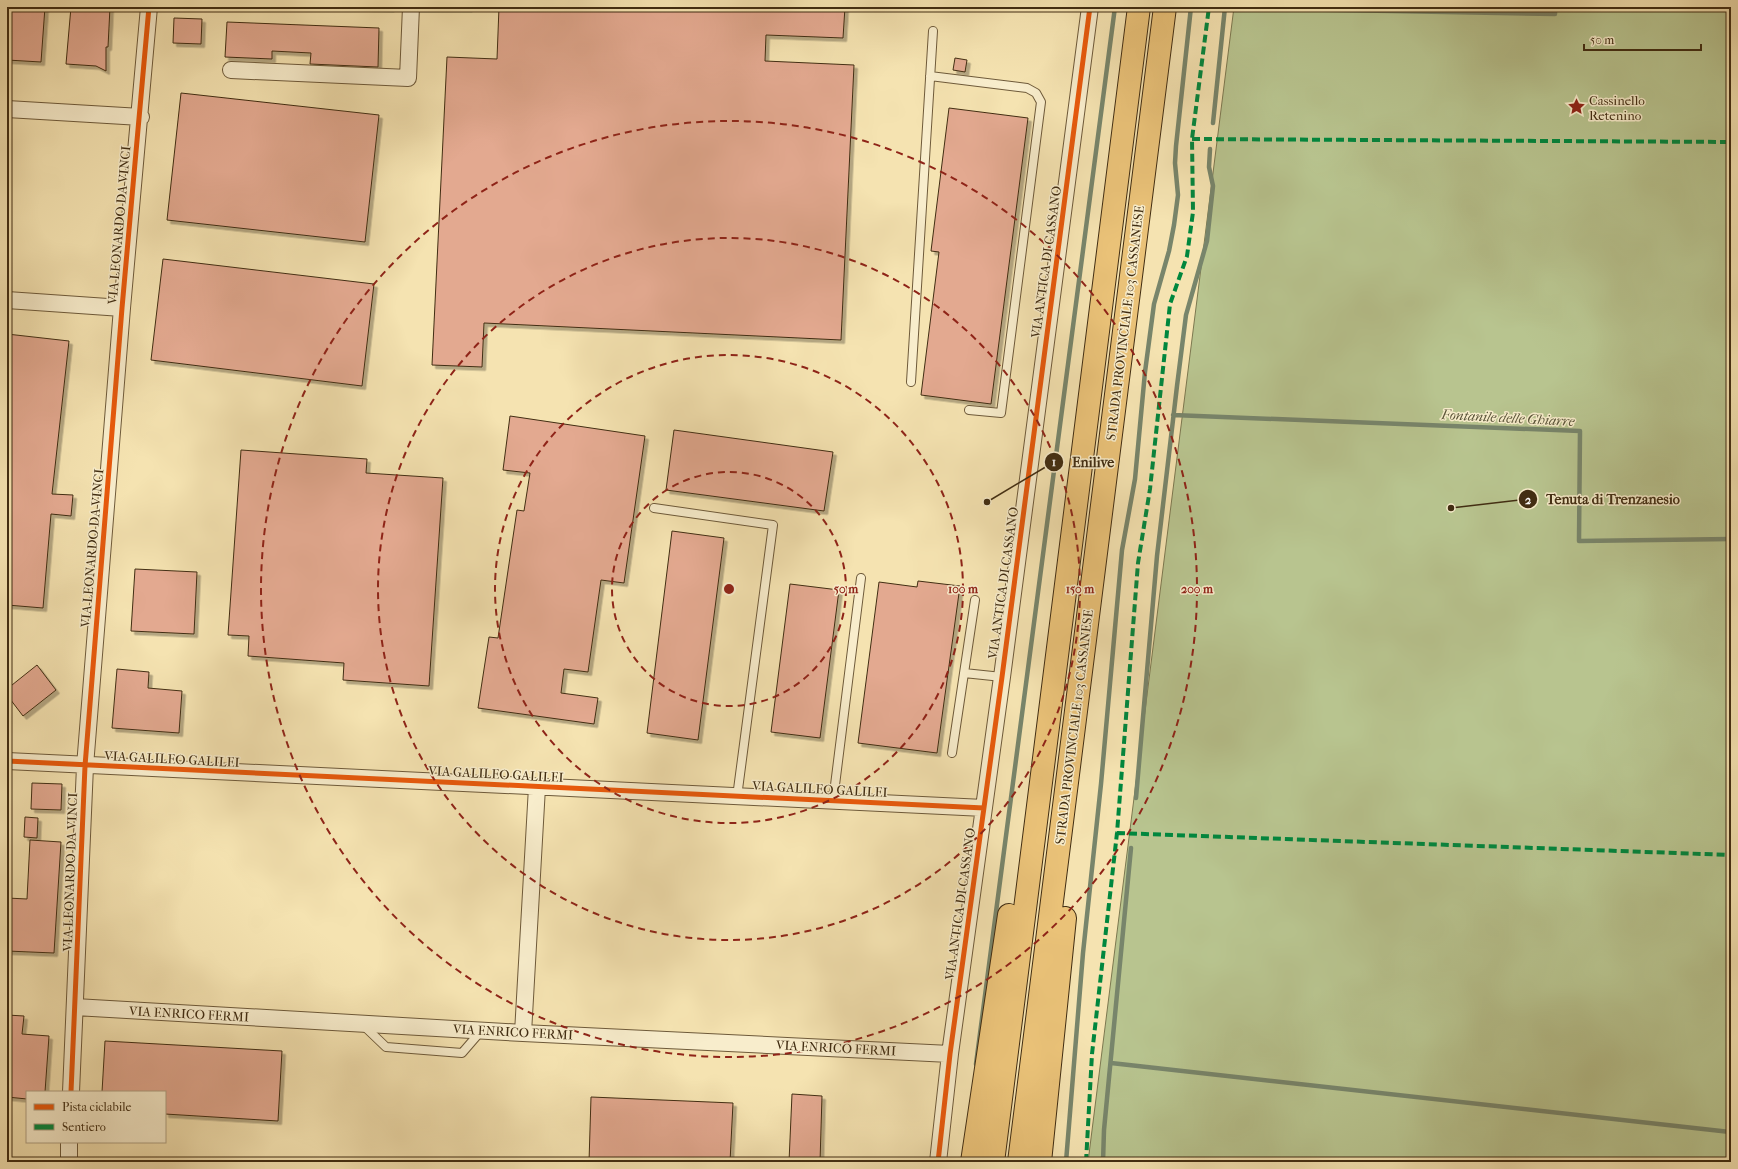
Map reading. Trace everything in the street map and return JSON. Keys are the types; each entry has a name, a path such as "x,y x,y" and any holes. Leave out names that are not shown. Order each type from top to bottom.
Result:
{"highway":[{"name":"STRADA PROVINCIALE 103 CASSANESE","path":"993,1162 1138,7"},
{"name":"STRADA PROVINCIALE 103 CASSANESE","path":"1019,1162 1165,7"},
{"path":"1040,1162 1072,841 1091,591"},
{"path":"972,1162 1034,744 1059,632"}],"street":[{"name":"VIA LEONARDO DA VINCI","path":"71,1091 85,766 122,308 141,117 149,7"},
{"path":"231,70 408,78 411,7"},
{"name":"VIA ANTICA DI CASSANO","path":"938,1162 950,1054 1002,677 1090,7"},
{"path":"7,109 141,117"},
{"path":"7,300 122,308"},
{"name":"VIA GALILEO GALILEI","path":"7,761 85,766 984,808"},
{"path":"523,1033 537,787"},
{"name":"VIA ENRICO FERMI","path":"75,1007 481,1031 950,1054"},
{"path":"69,1143 69,1162"}],"lane":[{"path":"911,382 933,31"},
{"path":"930,76 1027,88 1036,93 1041,102 1002,413 969,410"},
{"path":"654,508 773,525 737,797"},
{"path":"833,801 861,578"},
{"path":"952,754 975,600"},
{"path":"964,673 1002,677"},
{"path":"361,1024 386,1047 462,1053 481,1031"}],"green space":[{"path":"1234,7 1731,7 1731,1162 1088,1162"}],"building":[{"path":"7,7 45,7 41,62 7,60"},
{"path":"71,7 110,7 108,47 106,47 106,71 96,66 66,64"},
{"path":"499,7 845,7 843,38 766,35 765,61 854,65 841,340 484,323 482,367 432,365 447,57 497,59"},
{"path":"174,18 202,19 201,44 173,43"},
{"path":"227,22 379,28 378,67 310,64 311,53 272,51 272,59 225,57"},
{"path":"955,58 967,60 965,72 953,70"},
{"path":"181,93 379,115 365,242 167,220"},
{"path":"949,108 1028,118 991,404 921,395 939,252 931,251"},
{"path":"163,259 374,284 362,386 151,360"},
{"path":"7,334 69,341 52,494 73,495 71,516 51,514 43,608 7,605"},
{"path":"510,416 645,436 624,583 601,580 588,672 564,669 561,693 598,698 594,724 478,708 489,637 498,638 517,510 524,511 530,473 503,470"},
{"path":"674,430 833,452 824,511 666,490"},
{"path":"241,450 367,459 366,473 443,478 429,686 343,680 344,663 248,656 249,636 228,635"},
{"path":"672,531 724,538 698,740 647,733"},
{"path":"135,569 197,572 194,634 131,631"},
{"path":"918,581 960,586 937,753 858,743 879,582 917,587"},
{"path":"790,584 839,590 820,738 771,732"},
{"path":"37,665 56,690 23,716 7,695 7,689"},
{"path":"117,669 149,672 148,688 182,691 179,733 112,728"},
{"path":"32,783 62,784 61,810 31,809"},
{"path":"25,817 38,818 37,838 24,837"},
{"path":"30,840 61,842 54,953 7,951 7,898 27,899"},
{"path":"7,1015 24,1016 22,1034 49,1036 45,1091 26,1091 26,1099 7,1097"},
{"path":"105,1041 282,1051 278,1121 166,1114 166,1091 102,1091"},
{"path":"792,1094 822,1096 820,1162 789,1162"},
{"path":"591,1097 733,1103 730,1162 589,1162"}],"waterway":[{"path":"976,1064 1115,7"},
{"path":"1066,1162 1083,953 1101,784 1122,550 1135,479 1145,372 1154,304 1169,251 1178,195 1175,163 1176,146 1191,7"},
{"path":"1213,123 1225,7"},
{"path":"1225,8 1555,14 1555,7"},
{"path":"171,8 394,10"},
{"path":"420,10 472,10"},
{"path":"1136,798 1157,556 1186,315 1207,241 1213,186 1209,167 1210,149"},
{"name":"Fontanile delle Ghiarre","path":"1173,415 1580,431 1579,541 1731,539"},
{"path":"1103,1162 1104,1130 1131,848"},
{"path":"1111,1063 1730,1132"}],"marked path":[{"path":"1086,1162 1092,1054 1117,833 1138,563 1150,489 1170,304 1187,256 1193,212 1192,139 1209,7"},
{"path":"1192,139 1731,142"},
{"path":"1117,833 1731,855"}],"cycle path":[{"path":"71,1091 85,766 122,308 149,7"},
{"path":"938,1162 950,1054 1002,677 1090,7"},
{"path":"7,761 984,808"}],"place":[{"name":"Cassinello Retenino","path":"1576,107"},
{"name":"Enilive","path":"987,502"},
{"name":"Tenuta di Trenzanesio","path":"1451,508"}]}
